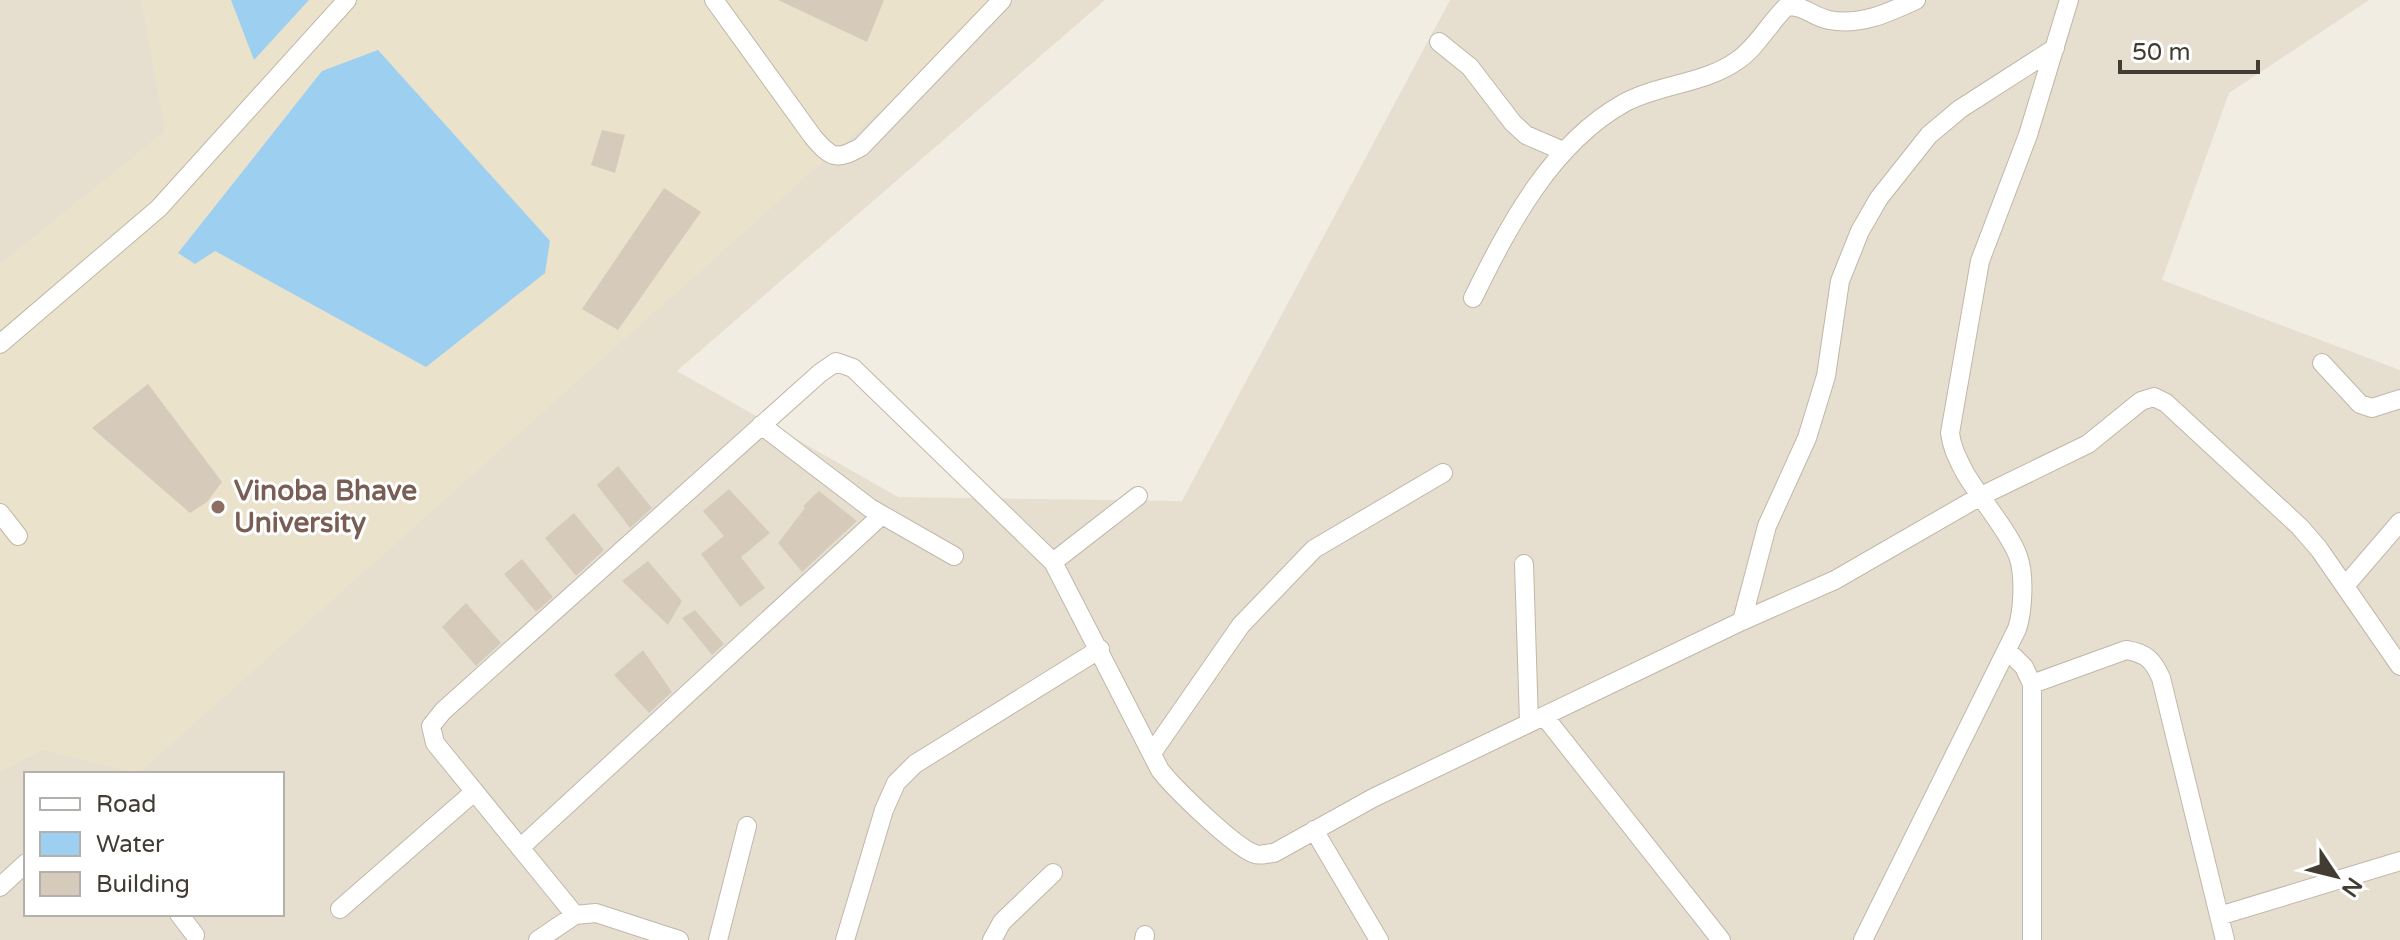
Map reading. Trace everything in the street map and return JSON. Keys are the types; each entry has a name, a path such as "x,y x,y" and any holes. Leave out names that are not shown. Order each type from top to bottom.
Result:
{"street":[{"path":"0,344 159,208 347,0"},
{"path":"714,0 813,137 834,156 847,155 861,147 1002,0"},
{"path":"1473,298 1504,235 1563,151 1584,130 1626,102 1724,68 1740,59 1787,6 1800,3 1827,20 1864,20 1885,15 1916,0"},
{"path":"1865,939 2007,650 2022,613 2020,559 1952,449 1950,433 1974,283 2028,135 2069,0"},
{"path":"1439,42 1470,67 1513,123 1526,135 1563,151"},
{"path":"1742,621 1767,526 1807,438 1826,376 1840,281 1860,231 1879,198 1929,135 1960,109 2055,48"},
{"path":"575,915 435,743 431,726 443,711 761,425 836,362 853,368 1053,562 1160,770 1174,789 1257,855 1274,853 1373,798 1742,621 1835,580 1979,497 2088,444 2141,401 2154,397 2166,403 2300,527 2400,666"},
{"path":"2322,363 2360,404 2372,408 2400,399"},
{"path":"761,425 882,515 954,556"},
{"path":"1152,753 1241,625 1314,549 1443,473"},
{"path":"1053,562 1138,496"},
{"path":"0,513 18,536"},
{"path":"520,848 882,515"},
{"path":"2345,586 2400,522"},
{"path":"1524,564 1537,719 1721,940"},
{"path":"845,940 884,810 896,783 915,764 1100,649"},
{"path":"2007,650 2024,667 2032,684 2032,940"},
{"path":"2032,684 2126,650 2140,652 2154,661 2161,678 2225,940"},
{"path":"340,909 474,792"},
{"path":"718,940 747,826"},
{"path":"1314,830 1379,940"},
{"path":"2219,916 2400,861"},
{"path":"0,887 24,865"},
{"path":"992,940 1002,922 1053,873"},
{"path":"538,940 575,915 596,913 679,940"},
{"path":"181,916 195,935"}],"shaded area":[{"path":"0,0 1105,0 677,371 898,497 1182,501 1450,0 2369,0 2229,93 2162,280 2400,370 2400,940 0,940"},
{"name":"Vinoba Bhave University","path":"141,0 1004,0 140,772 43,750 0,772 0,264 165,131"}],"water":[{"path":"231,0 309,0 254,60"},
{"path":"378,50 550,241 545,273 426,367 215,251 195,264 178,253 322,71"}],"building":[{"path":"778,0 884,0 867,42"},
{"path":"602,130 625,135 615,173 591,165"},
{"path":"664,188 701,212 618,330 582,309"},
{"path":"148,384 222,482 207,502 190,513 92,428"},
{"path":"618,466 652,508 630,528 597,485"},
{"path":"729,489 770,533 741,557 765,588 740,607 701,554 724,536 703,511"},
{"path":"819,491 857,521 802,572 778,543 805,508 803,506"},
{"path":"574,513 604,550 576,576 545,538"},
{"path":"522,559 553,597 536,612 504,574"},
{"path":"648,561 682,601 668,625 622,581"},
{"path":"466,603 501,643 476,666 442,627"},
{"path":"695,610 724,644 712,655 682,618"},
{"path":"643,650 672,692 649,713 614,675"}],"place":[{"name":"Vinoba Bhave University","path":"218,507"}]}
